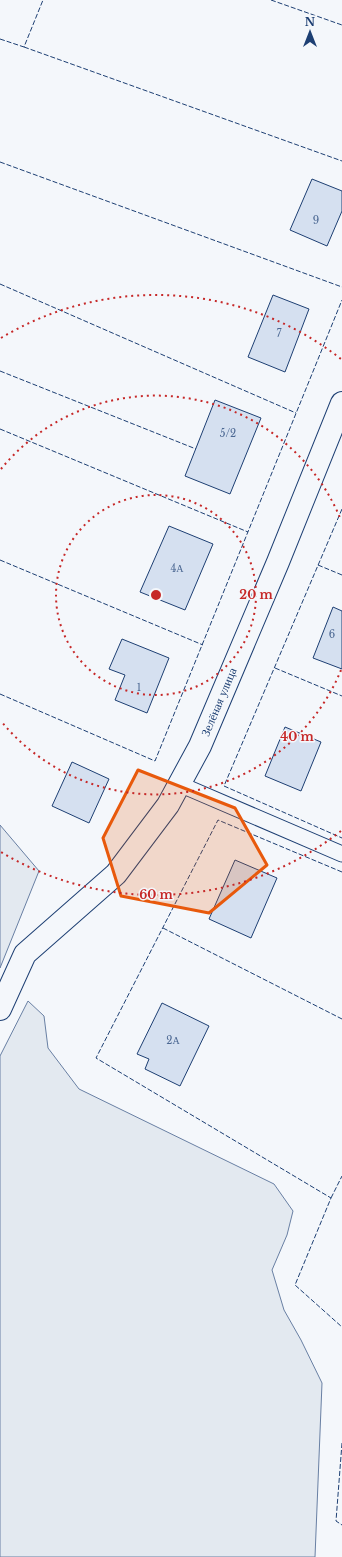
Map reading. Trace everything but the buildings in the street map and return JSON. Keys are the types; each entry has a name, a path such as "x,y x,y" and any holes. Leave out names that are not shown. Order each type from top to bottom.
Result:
{"street":[{"name":"Зелёная улица","path":"0,1010 25,954 116,874 168,805 203,739 278,562 342,403"}],"lane":[{"path":"179,784 342,854"}],"highlighted area":[{"path":"138,770 235,808 267,865 209,913 121,896 103,838"}],"shaded area":[{"path":"0,825 39,871 0,968"},
{"path":"28,1001 44,1016 48,1048 79,1089 274,1184 293,1211 287,1235 272,1270 284,1310 301,1340 322,1383 315,1557 0,1557 0,1056"}],"fence":[{"path":"0,39 24,47 43,0"},
{"path":"271,0 342,25"},
{"path":"24,47 342,161"},
{"path":"0,162 342,287"},
{"path":"0,284 296,413"},
{"path":"0,694 155,761 342,300"},
{"path":"0,371 196,449"},
{"path":"0,429 248,532"},
{"path":"342,509 224,786 342,838"},
{"path":"0,560 203,645"},
{"path":"318,565 342,575"},
{"path":"275,668 342,696"},
{"path":"342,872 218,820 96,1058 331,1198 295,1285 342,1327"},
{"path":"163,928 342,1019"},
{"path":"331,1198 342,1176"},
{"path":"342,1443 336,1521 342,1525"}]}
